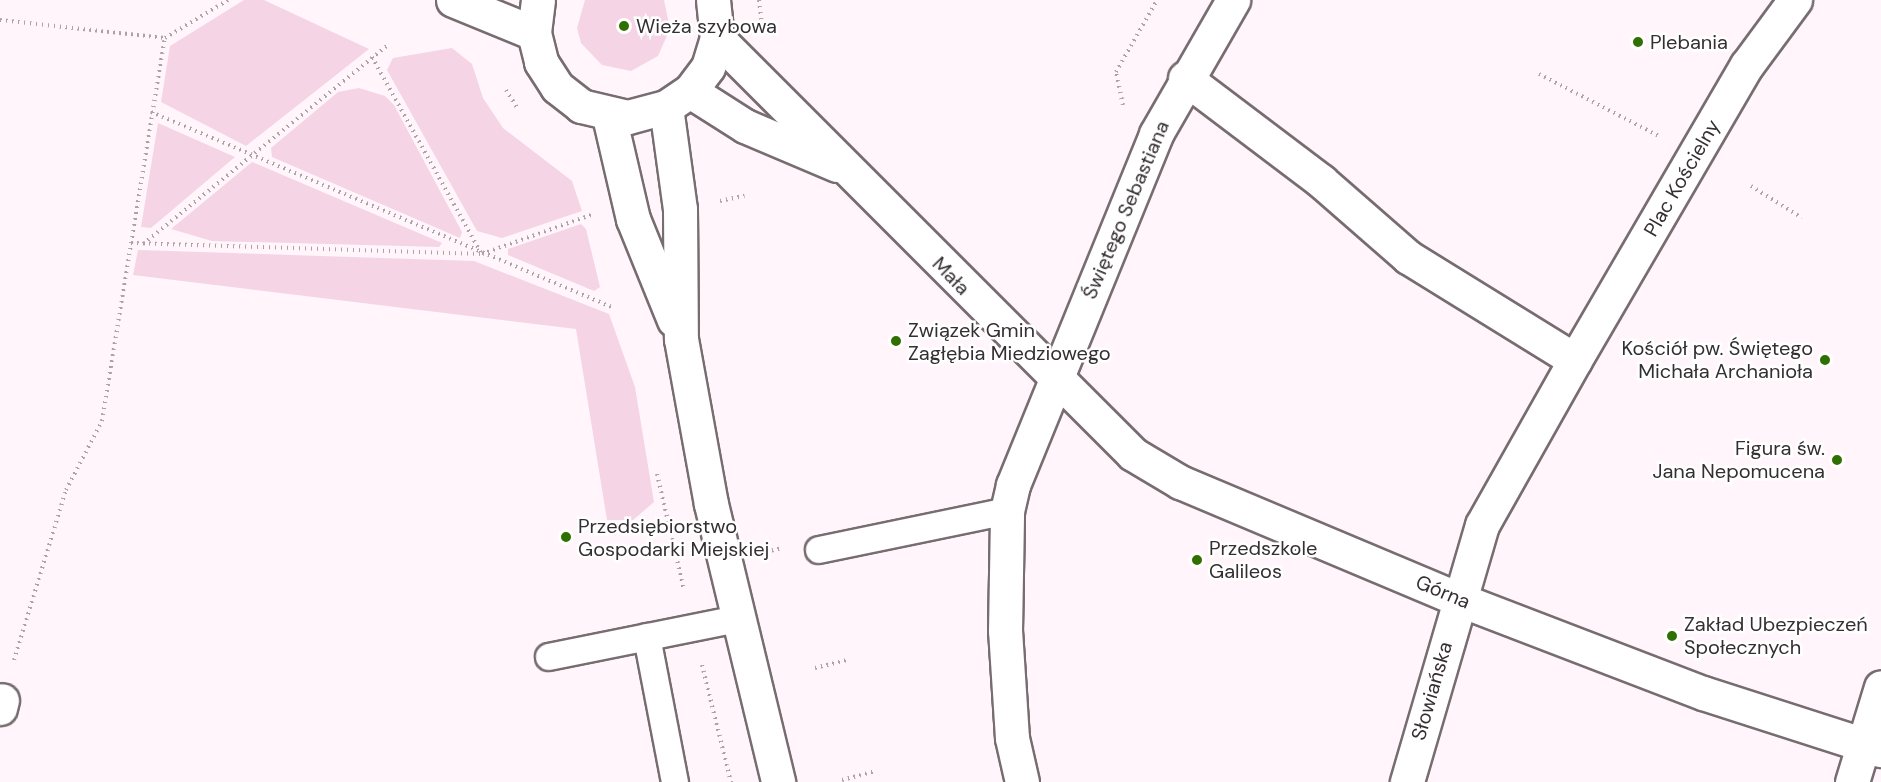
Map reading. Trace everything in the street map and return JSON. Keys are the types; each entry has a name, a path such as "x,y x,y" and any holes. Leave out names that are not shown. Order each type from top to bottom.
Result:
{"street":[{"path":"453,0 534,33"},
{"path":"538,0 534,33 541,62 557,87 581,106 609,116 678,99 708,67 717,38 713,0"},
{"name":"Świętego Sebastiana","path":"1022,782 1012,738 1005,631 1007,511 1055,379 1156,134 1185,78 1233,0"},
{"name":"Plac Kościelny","path":"1458,599 1500,486 1766,34 1795,0"},
{"name":"Mała","path":"717,38 1055,379"},
{"path":"1185,78 1321,181 1408,257 1575,360"},
{"path":"678,99 681,339"},
{"name":"Mała","path":"678,99 849,170"},
{"path":"609,116 633,219 681,339 737,619 778,782"},
{"name":"Górna","path":"1055,379 1116,441 1150,466 1458,599 1703,693 1872,748"},
{"name":"Słowiańska","path":"1407,782 1458,599"},
{"path":"1852,782 1872,748 1881,687"}],"lane":[{"path":"819,550 1007,511"},
{"path":"549,657 737,619"},
{"path":"646,637 675,782"}],"path":[{"path":"0,20 165,38 228,0"},
{"path":"1125,117 1116,72 1157,0"},
{"path":"1,702 66,490 102,421 151,112 165,38"},
{"path":"143,244 388,44"},
{"path":"372,57 482,254"},
{"path":"1539,74 1694,156"},
{"path":"151,112 614,308"},
{"path":"1751,186 1802,218"},
{"path":"130,243 482,254 591,215"},
{"path":"815,668 847,660"},
{"path":"842,780 875,771"}],"shaded area":[{"path":"244,0 264,0 369,49 246,146 161,102 170,46"},
{"path":"585,0 664,0 670,29 658,56 631,71 602,65 581,43 577,28"},
{"path":"452,48 472,64 483,98 503,128 572,181 582,211 502,238 477,231 387,70 393,58"},
{"path":"359,88 385,96 394,105 462,232 460,238 272,157 271,148 338,92"},
{"path":"158,123 235,157 151,228 141,227"},
{"path":"252,162 442,243 439,247 212,241 171,229"},
{"path":"581,224 586,229 600,287 594,291 508,255 508,249"},
{"path":"138,250 474,261 609,314 635,387 654,502 633,520 607,520 576,329 133,275"}],"place":[{"name":"Wieża szybowa","path":"624,26"},
{"name":"Plebania","path":"1638,42"},
{"name":"Związek Gmin Zagłębia Miedziowego","path":"896,341"},
{"name":"Kościół pw. Świętego Michała Archanioła","path":"1825,360"},
{"name":"Figura św. Jana Nepomucena","path":"1837,460"},
{"name":"Przedsiębiorstwo Gospodarki Miejskiej","path":"566,537"},
{"name":"Przedszkole Galileos","path":"1197,560"},
{"name":"Zakład Ubezpieczeń Społecznych","path":"1672,636"}]}
